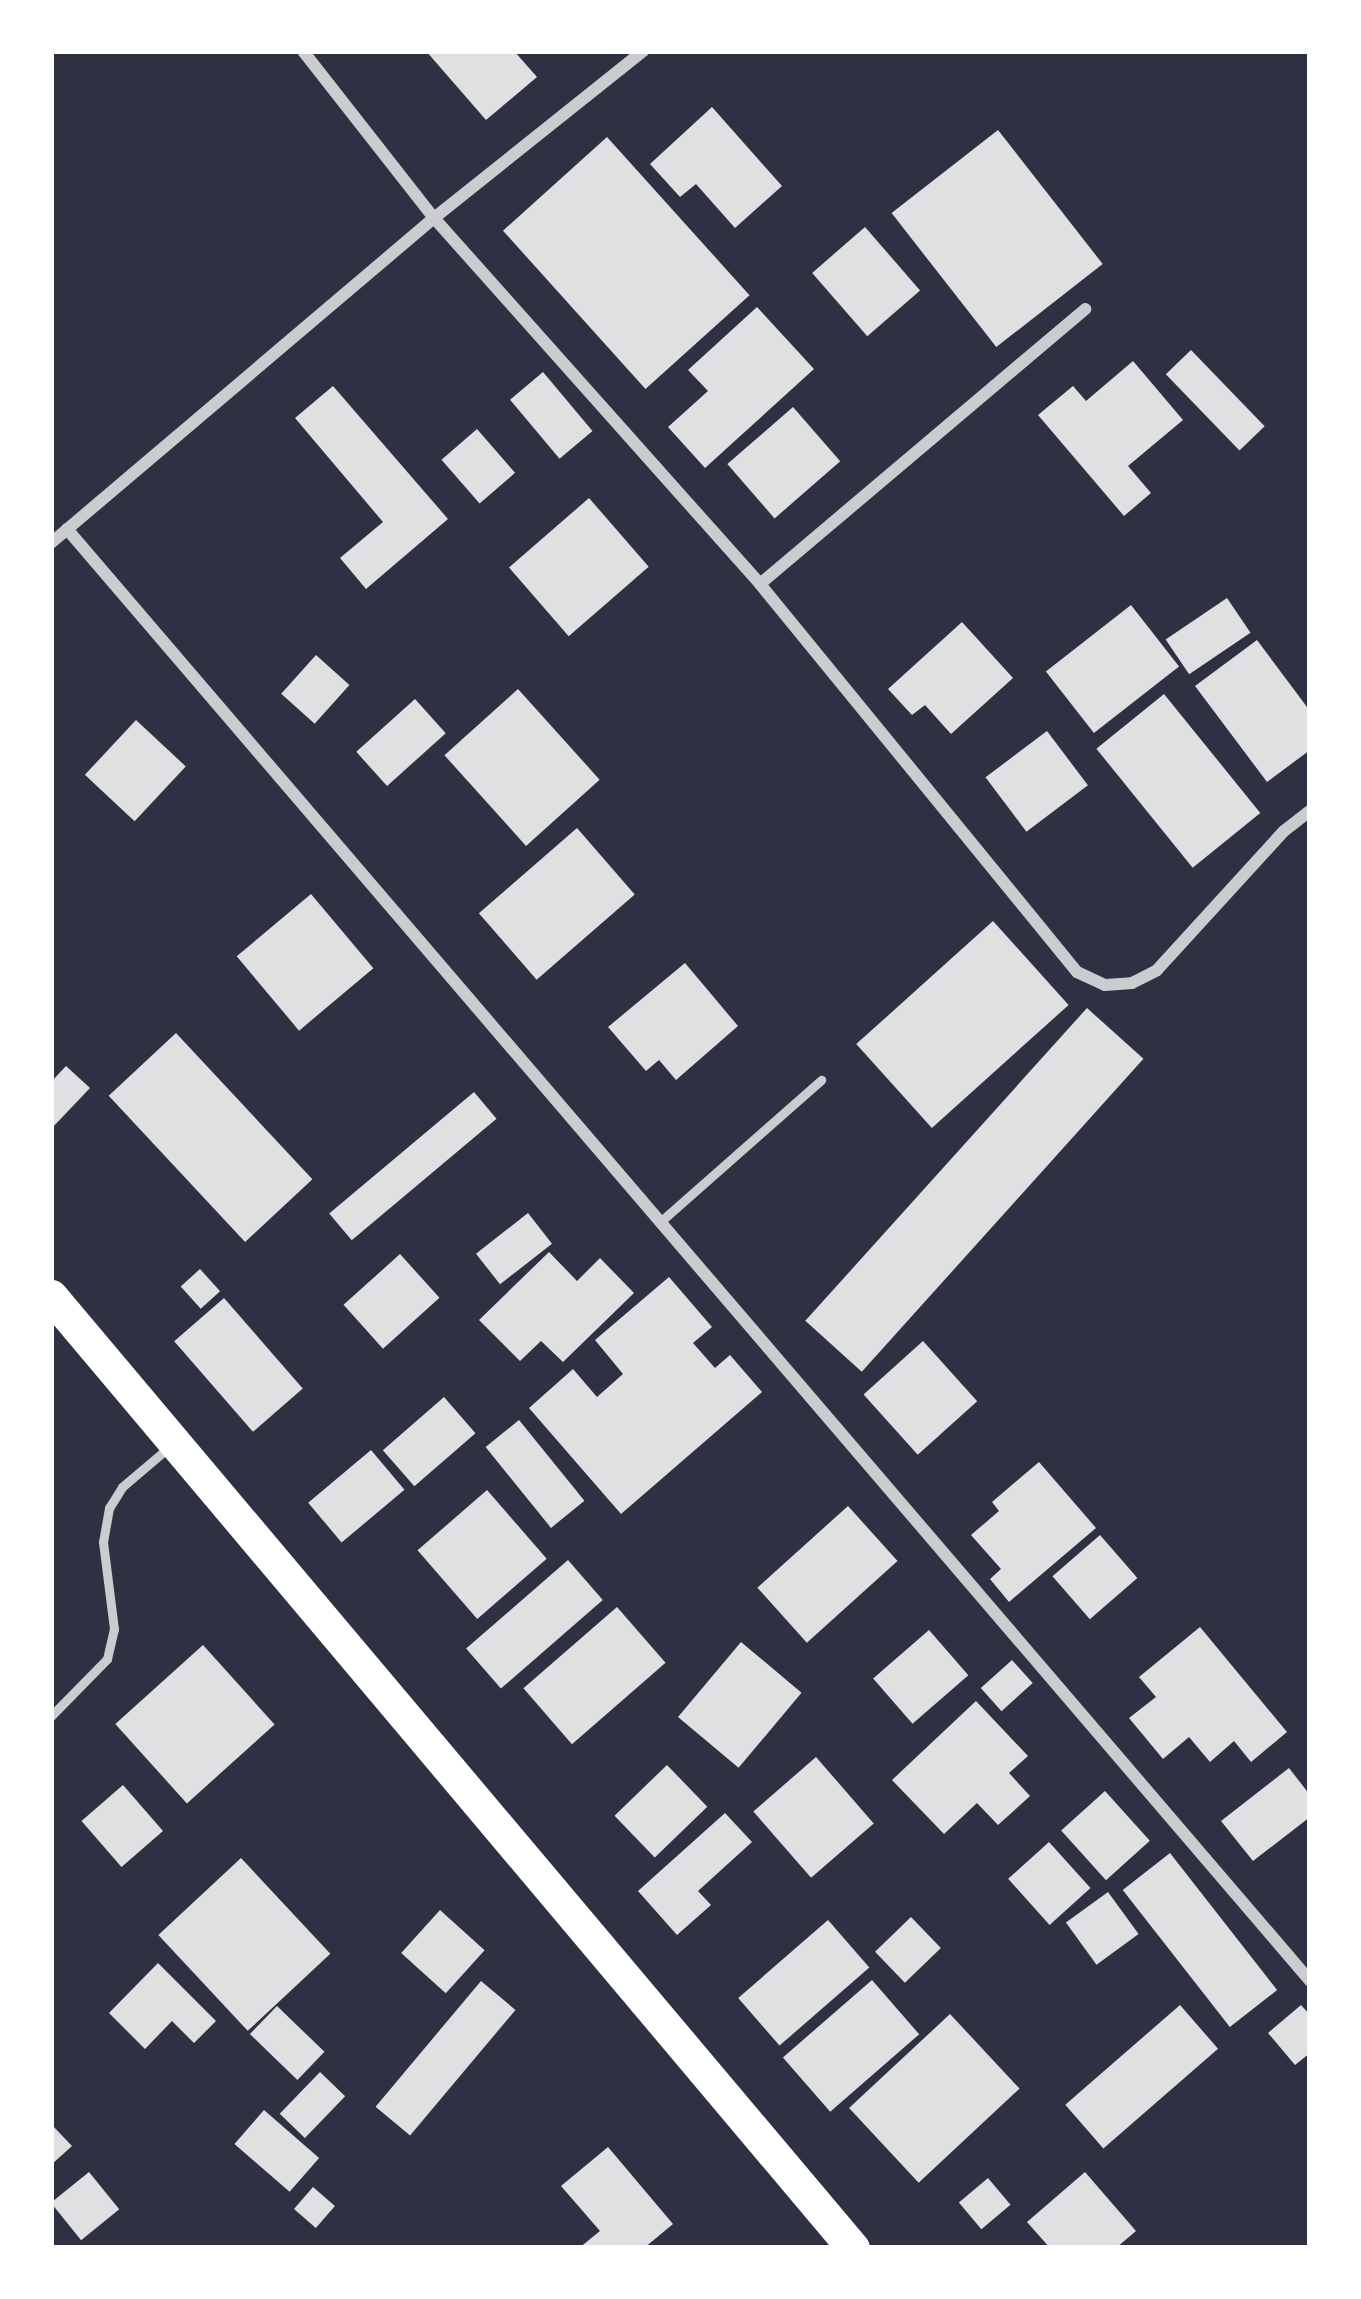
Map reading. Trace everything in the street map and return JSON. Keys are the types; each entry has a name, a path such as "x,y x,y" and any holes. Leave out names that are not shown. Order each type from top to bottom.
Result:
{"highway":[{"path":"51,1297 853,2248"}],"street":[{"path":"303,51 434,218 760,584 1077,972 1105,985 1132,983 1157,970 1284,831 1310,811"},
{"path":"51,543 434,218 643,51"},
{"path":"760,584 1084,309"},
{"path":"67,529 1310,1981"}],"lane":[{"path":"660,1222 821,1080"},
{"path":"51,1717 107,1660 114,1629 104,1542 109,1508 122,1487 174,1442"}],"building":[{"path":"426,51 514,51 537,77 486,120"},
{"path":"712,107 782,186 735,228 696,184 680,197 650,164"},
{"path":"998,130 1103,264 996,347 892,213"},
{"path":"607,137 750,295 645,389 503,231"},
{"path":"865,227 920,290 867,336 812,273"},
{"path":"757,307 814,369 705,468 668,427 708,391 688,370"},
{"path":"1191,350 1265,426 1239,451 1166,374"},
{"path":"1133,361 1183,420 1128,466 1151,493 1124,516 1038,415 1073,386 1086,401"},
{"path":"543,372 592,431 560,459 510,400"},
{"path":"333,386 448,519 366,589 340,558 383,522 295,418"},
{"path":"793,407 840,461 775,518 727,464"},
{"path":"477,429 515,473 480,504 442,460"},
{"path":"589,498 649,567 569,636 509,568"},
{"path":"1227,598 1250,633 1189,674 1166,639"},
{"path":"1131,605 1179,666 1094,733 1046,671"},
{"path":"962,622 1013,678 951,734 925,705 912,715 888,689"},
{"path":"1257,640 1310,711 1310,750 1267,782 1195,686"},
{"path":"316,655 349,685 315,724 281,694"},
{"path":"518,689 600,780 526,846 444,755"},
{"path":"1164,694 1260,813 1193,868 1096,749"},
{"path":"415,699 446,733 387,786 356,752"},
{"path":"136,720 186,766 135,821 85,775"},
{"path":"1047,731 1088,785 1026,832 986,777"},
{"path":"577,828 635,894 537,980 479,913"},
{"path":"311,894 373,968 299,1031 237,956"},
{"path":"993,921 1069,1005 932,1128 856,1044"},
{"path":"685,963 738,1026 676,1080 659,1060 646,1071 608,1027"},
{"path":"1087,1008 1143,1059 862,1372 805,1321"},
{"path":"176,1033 312,1179 245,1242 109,1096"},
{"path":"66,1066 90,1088 51,1129 51,1082"},
{"path":"474,1092 496,1119 352,1240 329,1213"},
{"path":"528,1213 552,1244 500,1284 476,1254"},
{"path":"549,1252 577,1281 600,1258 634,1293 563,1362 541,1341 520,1361 479,1320"},
{"path":"400,1254 439,1298 383,1349 344,1305"},
{"path":"200,1269 220,1291 201,1309 181,1286"},
{"path":"669,1277 712,1327 693,1343 715,1368 730,1355 762,1392 621,1514 529,1408 573,1369 597,1397 623,1374 595,1340"},
{"path":"224,1298 303,1389 253,1432 174,1341"},
{"path":"923,1341 977,1401 918,1455 864,1395"},
{"path":"444,1397 475,1433 414,1486 383,1450"},
{"path":"519,1420 584,1501 551,1528 486,1447"},
{"path":"371,1450 404,1490 342,1543 308,1503"},
{"path":"1039,1462 1096,1528 1009,1602 990,1579 1001,1569 971,1535 999,1511 992,1502"},
{"path":"487,1490 547,1559 477,1619 418,1550"},
{"path":"848,1506 898,1561 807,1643 757,1588"},
{"path":"1100,1535 1137,1578 1090,1619 1052,1576"},
{"path":"568,1560 603,1600 501,1689 466,1649"},
{"path":"617,1607 666,1663 572,1744 523,1688"},
{"path":"1200,1627 1287,1732 1251,1762 1234,1741 1210,1762 1189,1737 1163,1759 1129,1718 1156,1697 1139,1677"},
{"path":"929,1630 968,1675 913,1724 873,1679"},
{"path":"741,1642 802,1693 739,1768 678,1717"},
{"path":"203,1645 275,1725 187,1803 115,1724"},
{"path":"1012,1660 1033,1683 1002,1711 981,1688"},
{"path":"976,1701 1028,1756 1009,1773 1030,1796 998,1825 977,1803 944,1834 892,1780"},
{"path":"816,1757 874,1823 811,1878 753,1811"},
{"path":"667,1765 707,1807 655,1857 614,1816"},
{"path":"1289,1768 1310,1795 1310,1817 1253,1861 1221,1821"},
{"path":"123,1785 163,1831 122,1867 81,1821"},
{"path":"1105,1791 1150,1841 1106,1880 1061,1830"},
{"path":"725,1813 752,1842 698,1891 711,1905 677,1935 638,1891"},
{"path":"1049,1842 1090,1888 1050,1925 1008,1879"},
{"path":"1170,1853 1277,1990 1230,2027 1123,1890"},
{"path":"241,1858 330,1954 248,2031 158,1935"},
{"path":"1108,1892 1139,1934 1096,1965 1066,1923"},
{"path":"440,1910 485,1950 446,1993 401,1953"},
{"path":"911,1917 941,1948 905,1983 875,1952"},
{"path":"828,1920 869,1968 780,2046 738,1998"},
{"path":"158,1963 216,2021 194,2043 172,2021 145,2049 109,2013"},
{"path":"872,1980 919,2034 830,2112 783,2057"},
{"path":"481,1981 515,2010 410,2136 376,2107"},
{"path":"1180,2005 1218,2049 1103,2148 1065,2105"},
{"path":"1301,2005 1310,2015 1310,2053 1295,2065 1268,2033"},
{"path":"277,2006 324,2052 297,2080 250,2034"},
{"path":"950,2014 1020,2089 919,2183 849,2108"},
{"path":"320,2072 345,2096 305,2138 280,2114"},
{"path":"264,2110 319,2158 290,2192 234,2144"},
{"path":"51,2124 72,2146 51,2165"},
{"path":"608,2147 673,2224 644,2248 579,2248 600,2231 561,2186"},
{"path":"89,2172 119,2209 81,2240 51,2203"},
{"path":"1085,2172 1136,2231 1116,2248 1050,2248 1027,2222"},
{"path":"988,2178 1010,2205 981,2229 959,2202"},
{"path":"313,2187 335,2206 316,2228 294,2209"}]}
